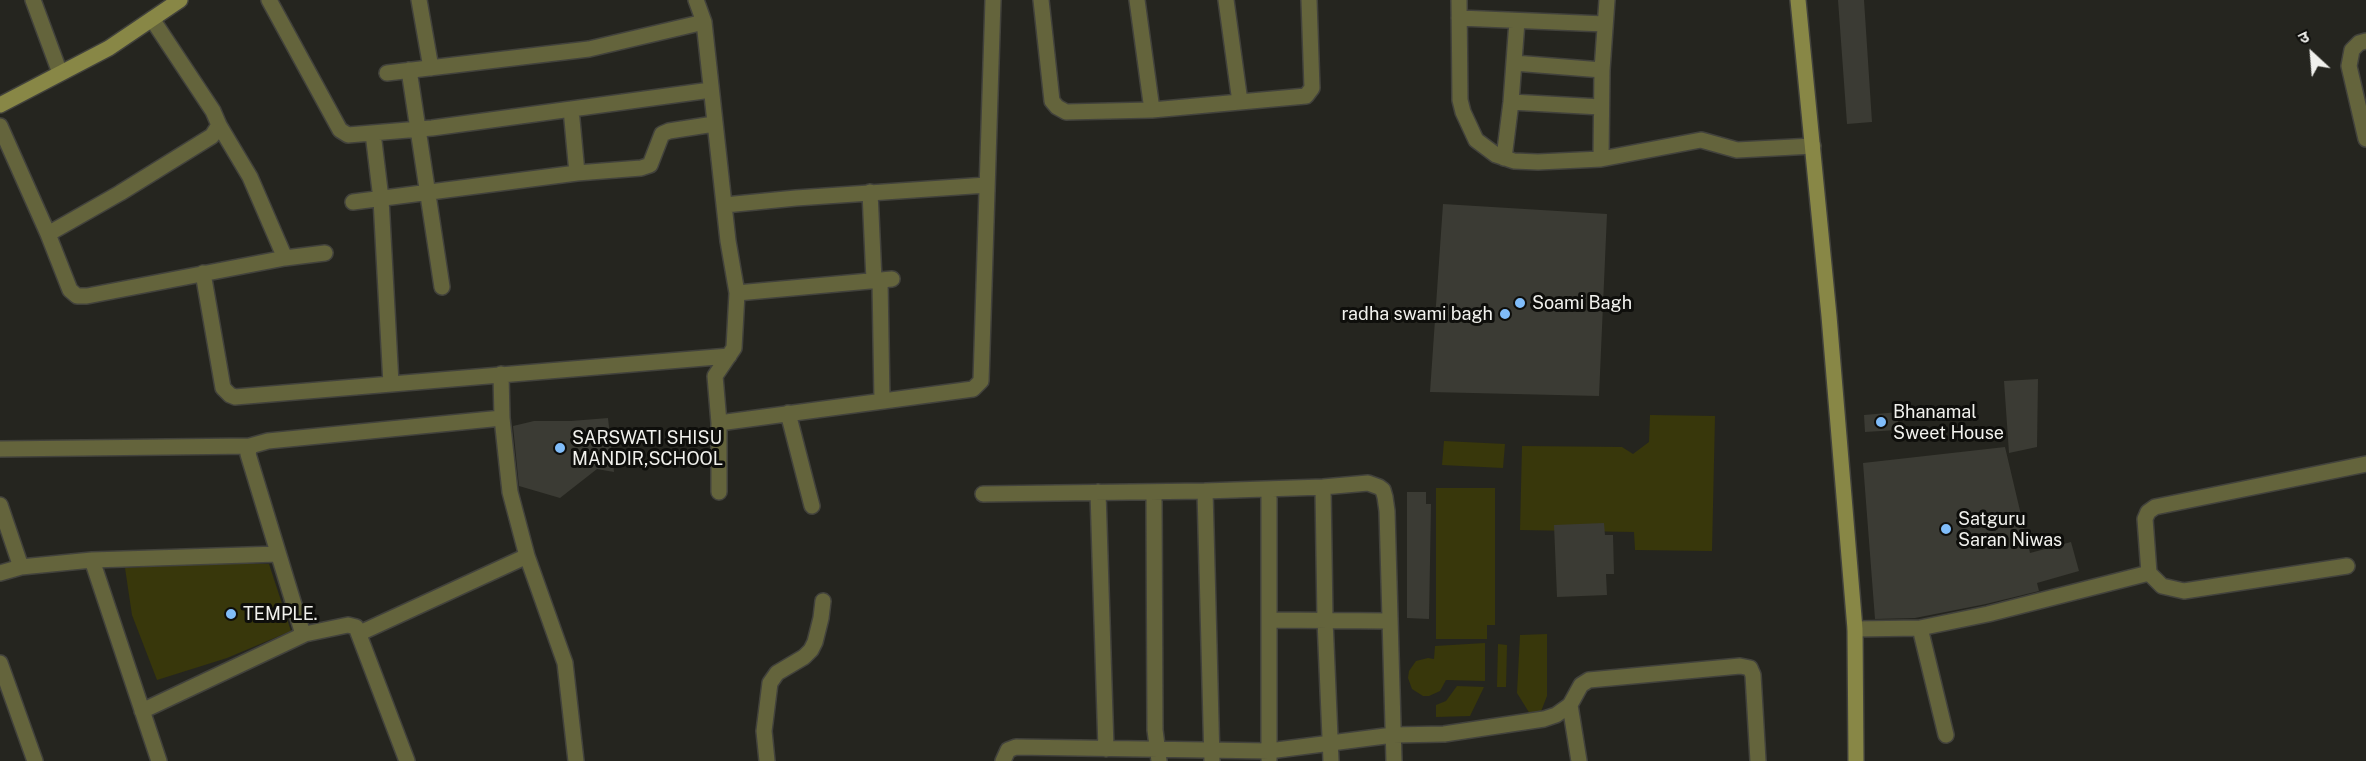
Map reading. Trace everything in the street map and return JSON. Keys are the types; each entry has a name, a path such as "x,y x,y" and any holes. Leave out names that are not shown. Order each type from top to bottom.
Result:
{"street":[{"path":"33,0 60,74"},
{"path":"0,105 109,48 180,0"},
{"path":"269,0 340,130 348,135 418,129 711,90"},
{"path":"419,0 431,68"},
{"path":"696,0 704,22 714,124 737,293 736,338 729,356 715,375 719,423 719,492"},
{"path":"719,423 973,389 981,381 993,0"},
{"path":"1041,0 1052,101 1066,112 1152,110 1303,97 1311,92 1309,0"},
{"path":"1137,0 1152,110"},
{"path":"1226,0 1240,102"},
{"path":"1459,0 1460,100 1463,112 1476,140 1486,149 1504,158 1538,162 1601,159 1701,140 1737,150 1813,146"},
{"path":"1601,159 1602,70 1607,0"},
{"path":"1798,0 1855,629 1856,761"},
{"path":"1459,18 1605,24"},
{"path":"152,19 213,111 250,177 285,258"},
{"path":"1504,158 1517,21"},
{"path":"387,73 589,49 704,22"},
{"path":"2366,41 2352,50 2349,66 2366,139"},
{"path":"1514,63 1602,70"},
{"path":"409,70 442,287"},
{"path":"1511,102 1601,107"},
{"path":"571,109 577,173"},
{"path":"353,202 577,173 646,167 652,161 662,134 714,124"},
{"path":"48,234 212,136 219,125"},
{"path":"0,126 70,290 77,296 285,258 325,253"},
{"path":"373,134 381,199 391,384"},
{"path":"725,205 870,192 987,185"},
{"path":"870,192 882,280 882,401"},
{"path":"203,273 224,388 230,395 246,396 729,356"},
{"path":"737,293 882,280"},
{"path":"501,374 502,418 510,492 527,556 565,663 576,761"},
{"path":"788,413 812,506"},
{"path":"0,449 250,447 268,441 502,418"},
{"path":"250,447 249,461 305,634"},
{"path":"2347,566 2184,591 2162,586 2149,573 2145,519 2148,512 2156,507 2366,464"},
{"path":"983,494 1205,491 1368,483 1383,490 1387,511 1394,761"},
{"path":"1323,487 1324,620 1331,761"},
{"path":"1269,489 1269,756"},
{"path":"1205,491 1212,755"},
{"path":"1098,492 1106,749"},
{"path":"1154,492 1155,730 1159,756"},
{"path":"0,505 21,567"},
{"path":"0,573 21,567 92,560 278,554"},
{"path":"360,633 527,556"},
{"path":"92,560 159,761"},
{"path":"1855,629 1920,628 1988,614 2149,573"},
{"path":"767,761 764,731 770,683 777,673 804,657 811,650 817,634 823,601"},
{"path":"1270,620 1389,621"},
{"path":"142,711 305,634 353,625 360,633 406,758 390,761"},
{"path":"1920,628 1946,735"},
{"path":"0,663 35,761"},
{"path":"1003,761 1008,750 1016,747 1106,749 1159,756 1269,756 1331,743 1394,735 1444,734 1544,719 1556,715 1570,705 1581,685 1589,680 1748,667 1753,675 1758,761"},
{"path":"1570,705 1579,761"}],"shaded area":[{"path":"1650,415 1715,416 1712,551 1635,550 1634,532 1520,530 1522,446 1622,447 1633,454 1649,442"},
{"path":"1444,441 1505,444 1503,468 1442,465"},
{"path":"1436,488 1495,488 1495,625 1487,625 1487,639 1436,639"},
{"path":"195,564 269,564 291,631 227,658 157,680 132,615 125,568"},
{"path":"1547,634 1547,696 1540,714 1530,714 1517,693 1520,635"},
{"path":"1485,643 1485,681 1446,680 1440,691 1429,696 1423,696 1412,689 1408,678 1409,671 1416,661 1434,659 1435,646"},
{"path":"1498,644 1507,645 1506,687 1497,687"},
{"path":"1457,686 1484,687 1470,716 1436,717 1436,705 1446,701"}],"building":[{"path":"1838,0 1864,0 1872,122 1847,124"},
{"name":"Soami Bagh","path":"1443,204 1607,214 1599,396 1430,392"},
{"path":"2038,379 2037,447 2009,453 2004,381"},
{"name":"Bhanamal Sweet House","path":"1899,412 1897,430 1865,432 1864,415"},
{"name":"SARSWATI SHISU MANDIR,SCHOOL","path":"608,418 614,472 597,469 560,498 519,486 513,426 534,421"},
{"name":"Satguru Saran Niwas","path":"2005,447 2030,553 2071,542 2079,571 2037,583 2039,591 1986,604 1915,618 1875,619 1863,463"},
{"path":"1407,492 1426,492 1426,504 1431,504 1429,619 1407,618"},
{"path":"1604,523 1605,535 1613,535 1614,574 1606,574 1607,595 1557,597 1554,525"}],"place":[{"name":"Soami Bagh","path":"1520,303"},
{"name":"radha swami bagh","path":"1505,314"},
{"name":"Bhanamal Sweet House","path":"1881,422"},
{"name":"SARSWATI SHISU MANDIR,SCHOOL","path":"560,448"},
{"name":"Satguru Saran Niwas","path":"1946,529"},
{"name":"TEMPLE.","path":"231,614"}]}
